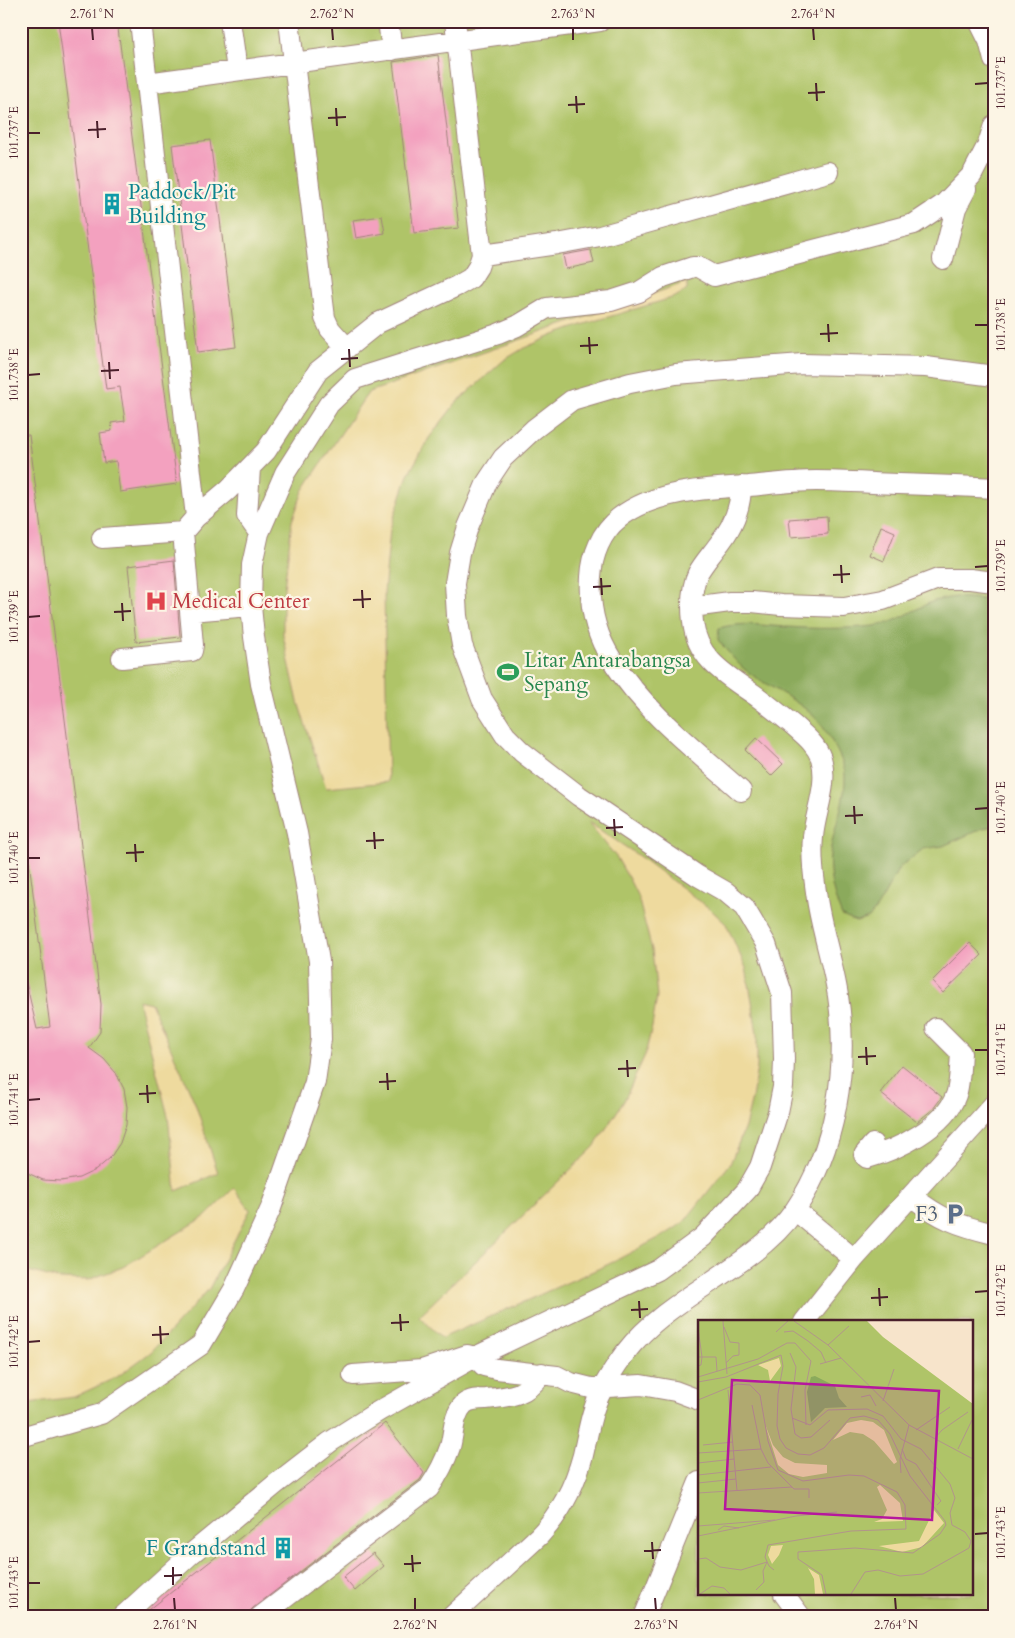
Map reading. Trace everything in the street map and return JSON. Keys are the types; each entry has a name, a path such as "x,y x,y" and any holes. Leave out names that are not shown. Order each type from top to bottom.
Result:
{"street":[{"path":"122,658 192,651 189,524 140,21"},
{"path":"230,21 237,70"},
{"path":"289,21 325,318 330,329 347,348"},
{"path":"388,21 392,50"},
{"path":"102,538 189,524 228,490 266,451 318,371 378,323 471,278 478,267 482,255 455,21"},
{"path":"147,83 457,42 526,26 600,21"},
{"path":"979,21 989,42 994,60"},
{"path":"943,259 956,208 988,144 994,124"},
{"path":"482,255 586,239 818,175"},
{"path":"21,1437 101,1414 201,1345 234,1289 271,1208 315,1082 321,1039 319,961 298,833 261,684 251,606 252,565 259,533 285,473 329,404 355,379 498,334 517,326 547,308 611,301 638,292 663,277 693,268 698,267 714,276 914,224 944,204 972,175"},
{"path":"122,1617 191,1554 330,1442 378,1411 475,1357 658,1270 704,1237 747,1190 760,1167 778,1112 783,1087 784,1059 782,993 766,944 744,907 726,892 698,876 579,796 522,752 505,735 482,699 462,646 456,616 455,583 460,552 487,482 503,458 534,429 572,400 630,383 676,374 802,364 926,367 994,376"},
{"path":"250,468 247,516 259,533"},
{"path":"741,791 659,718 613,662 597,631 590,591 591,566 607,530 618,518 634,508 683,492 816,481 994,488"},
{"path":"451,1617 552,1522 574,1483 595,1405 602,1388 624,1354 656,1320 754,1251 782,1226 795,1210 824,1152 833,1121 841,1076 842,1046 838,993 819,910 812,856 814,829 822,790 823,768 821,757 809,739 727,676 704,654 694,632 692,596 699,571 731,527 739,509 741,486"},
{"path":"692,607 730,602 844,607 882,600 938,580 970,579 994,582"},
{"path":"190,611 251,606"},
{"path":"873,1144 864,1155 867,1158 912,1139 932,1127 948,1109 956,1096 961,1053 936,1028"},
{"path":"806,1320 854,1259 994,1104"},
{"path":"948,1109 970,1130"},
{"path":"911,1196 932,1213 950,1222 994,1234"},
{"path":"795,1210 854,1259"},
{"path":"353,1375 422,1370 467,1354 475,1357 484,1366 557,1376 571,1383 591,1388 641,1385 675,1391 698,1400"},
{"path":"260,1617 429,1488 438,1476 459,1410 466,1402 474,1399 513,1396 535,1383 542,1373"},
{"path":"644,1617 698,1484"},
{"path":"785,1596 801,1617"}],"green space":[{"name":"Litar Antarabangsa Sepang","path":"21,21 994,21 994,1617 21,1617"},
{"path":"956,597 994,600 994,826 983,828 943,846 923,849 899,868 878,906 869,918 856,922 842,916 835,898 830,871 830,852 843,800 845,783 844,769 840,757 823,727 815,718 796,702 736,662 718,640 719,628 745,624 798,628 874,626 891,622 934,601"}],"sand":[{"path":"687,282 687,290 675,297 554,335 524,348 504,360 456,403 429,438 408,475 390,529 384,593 388,782 326,788 298,702 283,635 283,597 292,521 303,491 363,400 369,392"},
{"path":"588,822 636,854 709,908 726,924 746,968 757,1035 757,1067 745,1127 730,1164 684,1222 668,1233 609,1264 442,1338 419,1316 594,1147 624,1101 645,1055 657,996 652,950 638,897 629,879 617,858"},
{"path":"138,1000 151,1003 195,1103 218,1173 176,1191 168,1116"},
{"path":"234,1188 250,1210 209,1289 151,1352 117,1377 74,1397 21,1404 21,1269 59,1279 88,1280 123,1267 206,1216"}],"building":[{"name":"Paddock/Pit Building","path":"58,21 117,21 177,484 120,492 116,461 104,463 100,433 112,431 111,423 125,421 120,387 106,389"},
{"path":"438,55 459,228 414,233 393,62"},
{"path":"210,140 236,347 198,352 172,145"},
{"path":"382,216 385,233 356,238 353,220"},
{"path":"591,250 594,263 566,269 563,255"},
{"path":"21,435 29,435 101,1004 100,1032 89,1048 104,1059 116,1073 124,1089 127,1107 126,1125 120,1143 110,1158 96,1170 79,1178 61,1181 43,1180 21,1170 21,982 26,982 37,1029 50,1027 21,798"},
{"path":"827,516 828,534 791,537 789,519"},
{"path":"881,526 895,532 884,561 870,555"},
{"name":"Medical Center","path":"174,560 180,637 136,642 128,566"},
{"path":"756,738 783,764 771,776 745,750"},
{"path":"970,943 982,955 943,993 932,981"},
{"path":"902,1065 942,1097 933,1109 917,1122 880,1093"},
{"name":"F Grandstand","path":"385,1423 424,1473 420,1480 253,1608 249,1612 248,1617 140,1617"},
{"path":"373,1553 384,1566 355,1591 343,1577"}],"place":[{"name":"Paddock/Pit Building","path":"112,204"},
{"name":"Medical Center","path":"156,601"},
{"name":"Litar Antarabangsa Sepang","path":"508,672"},
{"name":"F3","path":"955,1214"},
{"name":"F Grandstand","path":"283,1548"}]}
